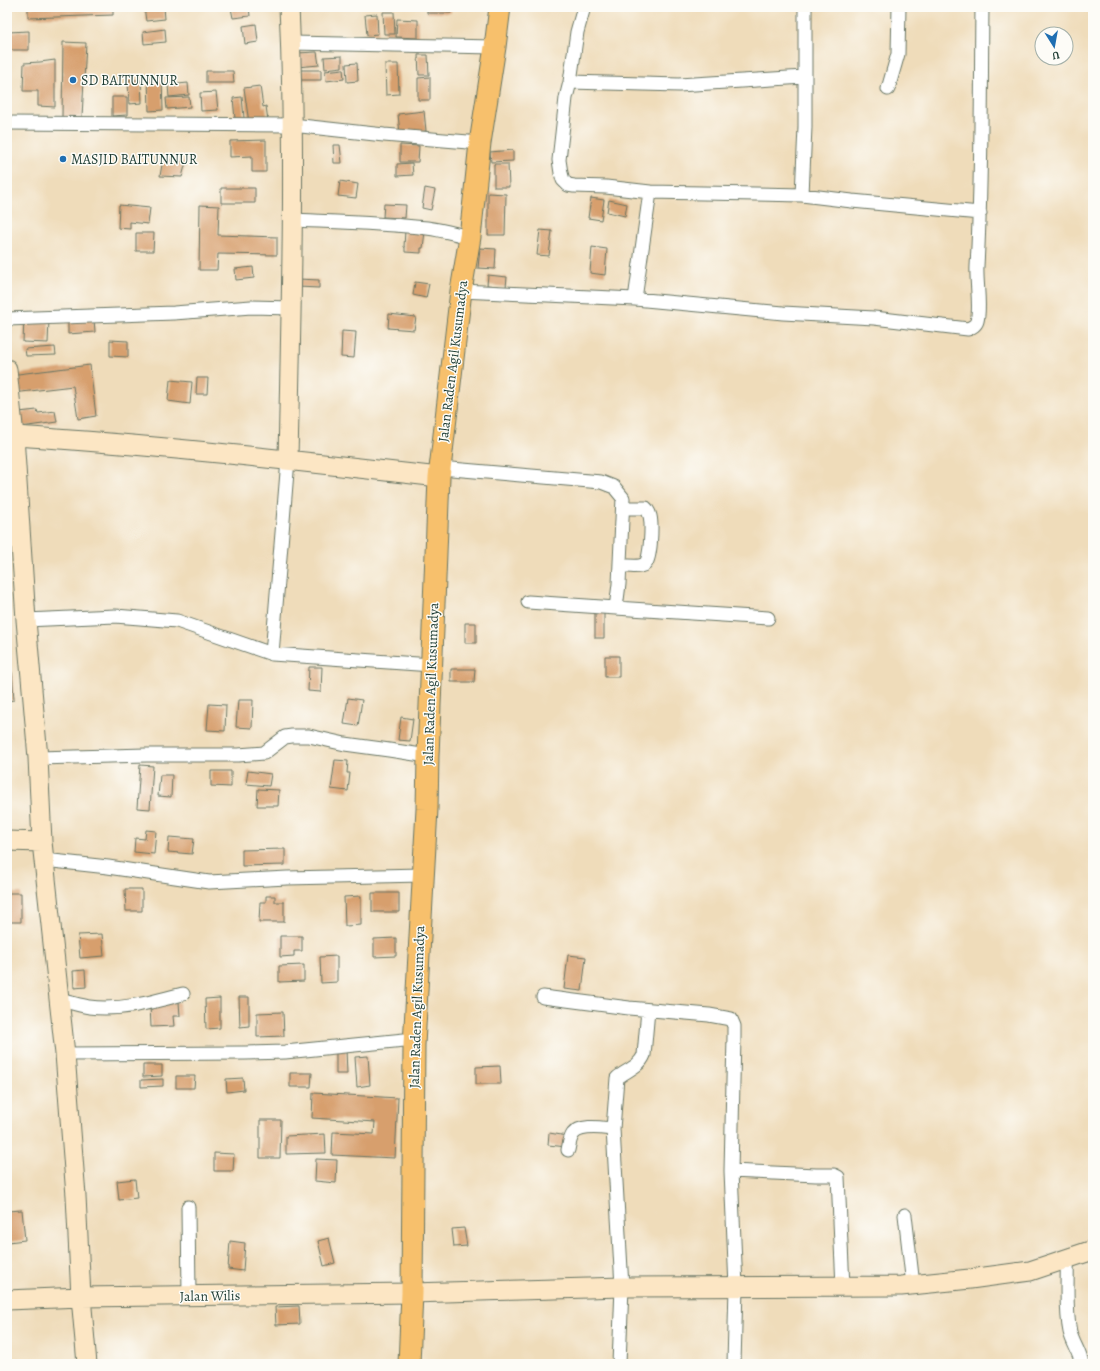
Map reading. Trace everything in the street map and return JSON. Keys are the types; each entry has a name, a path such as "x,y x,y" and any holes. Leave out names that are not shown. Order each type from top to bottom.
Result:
{"main road":[{"path":"288,460 292,220 291,43 289,7"},
{"name":"Jalan Raden Agil Kusumadya","path":"409,1364 412,1293 414,1039 422,875 427,808 440,472 470,237 480,143 500,7"},
{"path":"7,369 14,436 26,620 38,758 43,851 65,1054 76,1196 81,1298 87,1364"},
{"path":"14,436 89,441 288,460 440,472"},
{"path":"7,841 43,851"},
{"name":"Jalan Wilis","path":"7,1300 412,1293 622,1287 843,1287 912,1285 1030,1271 1093,1250"}],"street":[{"path":"584,7 577,32 570,82 566,98 559,160 563,180 568,185 606,187 650,192 802,195 980,213"},
{"path":"802,195 805,127 805,7"},
{"path":"888,89 898,54 899,7"},
{"path":"462,291 635,299 783,313 874,318 968,329 975,325 977,320 977,270 980,213 982,7"},
{"path":"291,43 495,47"},
{"path":"570,82 679,85 804,77"},
{"path":"7,123 292,125 480,143"},
{"path":"635,299 650,192"},
{"path":"292,220 404,226 470,237"},
{"path":"7,319 174,312 251,307 291,308"},
{"path":"272,654 288,460"},
{"path":"440,472 600,482 614,487 623,498 620,565 616,608"},
{"path":"620,565 640,566 647,562 649,556 651,521 649,511 646,508 623,508"},
{"path":"528,602 768,618"},
{"path":"26,620 114,616 177,621 272,654 432,665"},
{"path":"38,758 154,754 264,753 285,737 292,736 310,736 345,744 428,756"},
{"path":"43,851 108,867 209,882 287,878 422,875"},
{"path":"59,1000 90,1007 126,1006 145,1004 183,994"},
{"path":"543,997 731,1019 734,1026 731,1171 736,1287 734,1364"},
{"path":"618,1364 622,1287 614,1129 617,1078 636,1067 642,1060 644,1055 648,1010"},
{"path":"65,1054 285,1052 414,1039"},
{"path":"568,1150 572,1135 577,1130 588,1128 614,1129"},
{"path":"731,1171 838,1177 843,1287"},
{"path":"188,1207 189,1296"},
{"path":"905,1215 912,1285"},
{"path":"1067,1258 1070,1332 1081,1356 1082,1364"}],"building":[{"path":"28,7 113,7 113,15 28,18"},
{"path":"144,7 164,7 165,19 146,21"},
{"path":"249,7 250,16 233,18 231,8"},
{"path":"325,7 339,7 339,9 325,9"},
{"path":"427,7 451,7 451,13 427,13"},
{"path":"383,12 394,12 395,34 384,34"},
{"path":"377,14 378,34 367,35 365,15"},
{"path":"397,19 418,20 418,38 396,37"},
{"path":"256,24 258,42 245,44 243,26"},
{"path":"165,29 166,42 144,44 143,32"},
{"path":"29,31 29,50 8,50 8,32"},
{"name":"SD BAITUNNUR","path":"63,42 86,43 82,117 62,117"},
{"path":"317,52 319,65 297,67 296,53"},
{"path":"418,55 428,55 429,75 419,75"},
{"path":"342,56 342,67 325,69 324,57"},
{"path":"55,60 55,107 38,106 38,91 23,91 24,63"},
{"path":"357,63 358,81 347,82 346,64"},
{"path":"385,64 398,64 399,94 386,95"},
{"path":"343,69 344,79 326,81 325,71"},
{"path":"299,70 321,70 321,80 299,80"},
{"path":"206,71 233,71 234,83 206,83"},
{"path":"162,77 163,110 149,111 148,78"},
{"path":"430,77 430,100 418,100 418,78"},
{"path":"128,80 141,80 142,103 129,104"},
{"path":"188,83 189,95 169,97 168,85"},
{"path":"260,86 263,107 266,106 268,121 249,123 244,88"},
{"path":"216,92 218,110 201,111 200,93"},
{"path":"112,97 127,97 127,115 112,116"},
{"path":"189,97 190,107 167,109 166,98"},
{"path":"242,97 244,118 235,119 233,98"},
{"path":"424,111 426,131 400,134 398,114"},
{"path":"266,140 266,172 252,172 252,156 230,157 230,141"},
{"path":"333,145 340,145 342,163 334,163"},
{"path":"400,145 419,146 418,162 400,162"},
{"path":"513,150 513,161 491,162 490,152"},
{"path":"163,159 186,162 182,177 160,176"},
{"path":"412,163 413,175 397,176 397,164"},
{"path":"494,164 508,164 509,187 494,187"},
{"path":"340,181 358,184 356,198 338,196"},
{"path":"221,188 255,188 255,203 221,203"},
{"path":"425,188 435,190 431,210 422,208"},
{"path":"488,193 506,194 505,235 488,235"},
{"path":"591,198 604,200 601,220 588,218"},
{"path":"609,200 627,204 625,216 607,212"},
{"path":"384,204 406,205 405,218 383,217"},
{"path":"119,205 150,208 148,224 130,222 130,229 118,228"},
{"path":"200,205 219,206 218,235 277,237 277,255 218,254 217,270 199,270"},
{"path":"405,230 425,231 421,253 405,252"},
{"path":"540,230 552,231 549,256 537,255"},
{"path":"136,233 154,233 153,251 136,251"},
{"path":"592,247 607,249 605,275 590,273"},
{"path":"480,248 496,249 495,269 478,268"},
{"path":"253,267 254,278 236,280 235,269"},
{"path":"488,275 507,277 506,287 487,285"},
{"path":"298,279 319,280 319,288 298,287"},
{"path":"415,282 429,284 426,298 413,295"},
{"path":"389,314 416,317 414,330 388,328"},
{"path":"24,319 49,320 48,343 23,342"},
{"path":"94,319 95,332 68,334 68,321"},
{"path":"342,331 356,332 354,358 341,357"},
{"path":"110,340 128,341 128,357 110,356"},
{"path":"55,347 56,355 26,356 25,349"},
{"path":"90,365 96,416 78,419 73,386 13,393 10,375"},
{"path":"197,378 208,378 207,394 196,394"},
{"path":"170,380 192,382 190,404 168,401"},
{"path":"37,410 38,413 55,411 57,422 21,427 19,412"},
{"path":"8,560 9,574 7,574"},
{"path":"595,609 604,609 604,638 595,638"},
{"path":"465,623 476,623 476,643 465,643"},
{"path":"605,656 619,656 619,677 605,677"},
{"path":"309,667 322,667 321,692 308,691"},
{"path":"451,669 475,669 474,682 451,682"},
{"path":"7,672 12,672 14,700 7,701"},
{"path":"348,698 362,700 358,726 344,724"},
{"path":"238,700 253,700 252,728 236,727"},
{"path":"209,704 226,705 225,731 207,730"},
{"path":"401,717 413,719 410,741 398,740"},
{"path":"335,760 348,761 347,773 350,773 348,791 331,789"},
{"path":"140,765 153,766 150,809 137,808"},
{"path":"211,771 231,771 231,787 211,786"},
{"path":"248,771 271,774 269,786 246,784"},
{"path":"160,775 172,775 171,797 158,796"},
{"path":"258,789 279,790 278,806 257,806"},
{"path":"146,830 156,831 154,854 134,852 135,838 145,839"},
{"path":"169,837 194,839 192,854 168,852"},
{"path":"285,849 285,865 242,866 242,850"},
{"path":"125,889 142,889 142,911 126,911"},
{"path":"7,893 21,893 21,922 7,922"},
{"path":"372,893 399,893 399,912 372,912"},
{"path":"266,896 275,896 275,902 284,902 284,922 259,922 260,902 266,902"},
{"path":"361,896 361,925 345,926 344,897"},
{"path":"102,934 104,956 80,958 78,935"},
{"path":"280,936 302,936 302,951 294,951 294,956 280,957"},
{"path":"396,938 396,956 374,957 374,939"},
{"path":"568,955 586,957 582,991 564,989"},
{"path":"337,956 337,982 321,983 320,957"},
{"path":"304,965 304,981 279,982 279,966"},
{"path":"85,970 86,987 74,988 73,971"},
{"path":"239,997 249,997 249,1026 240,1027"},
{"path":"220,998 220,1028 206,1029 205,999"},
{"path":"179,1002 180,1016 173,1016 174,1026 151,1027 150,1004"},
{"path":"283,1012 284,1036 257,1037 257,1013"},
{"path":"336,1049 346,1049 347,1074 336,1074"},
{"path":"368,1056 370,1085 357,1087 355,1057"},
{"path":"143,1065 162,1065 162,1076 143,1077"},
{"path":"500,1066 501,1084 476,1084 476,1067"},
{"path":"290,1073 312,1073 311,1087 290,1087"},
{"path":"176,1076 195,1076 194,1088 176,1088"},
{"path":"243,1078 244,1090 227,1092 226,1079"},
{"path":"163,1079 163,1086 141,1087 141,1080"},
{"path":"313,1093 398,1098 395,1158 332,1155 333,1132 374,1134 375,1122 312,1118"},
{"path":"260,1120 281,1120 280,1158 260,1158"},
{"path":"549,1133 568,1136 567,1147 548,1145"},
{"path":"325,1134 326,1153 286,1154 286,1136"},
{"path":"214,1153 234,1154 233,1171 214,1171"},
{"path":"316,1159 337,1160 336,1183 315,1181"},
{"path":"135,1179 137,1198 119,1200 117,1181"},
{"path":"22,1210 25,1240 8,1242 7,1211"},
{"path":"464,1228 467,1246 454,1247 452,1229"},
{"path":"329,1238 335,1263 324,1266 318,1241"},
{"path":"230,1241 245,1243 243,1271 228,1269"},
{"path":"299,1306 300,1324 276,1325 275,1307"}],"place":[{"name":"SD BAITUNNUR","path":"73,80"},
{"name":"MASJID BAITUNNUR","path":"63,159"}]}
